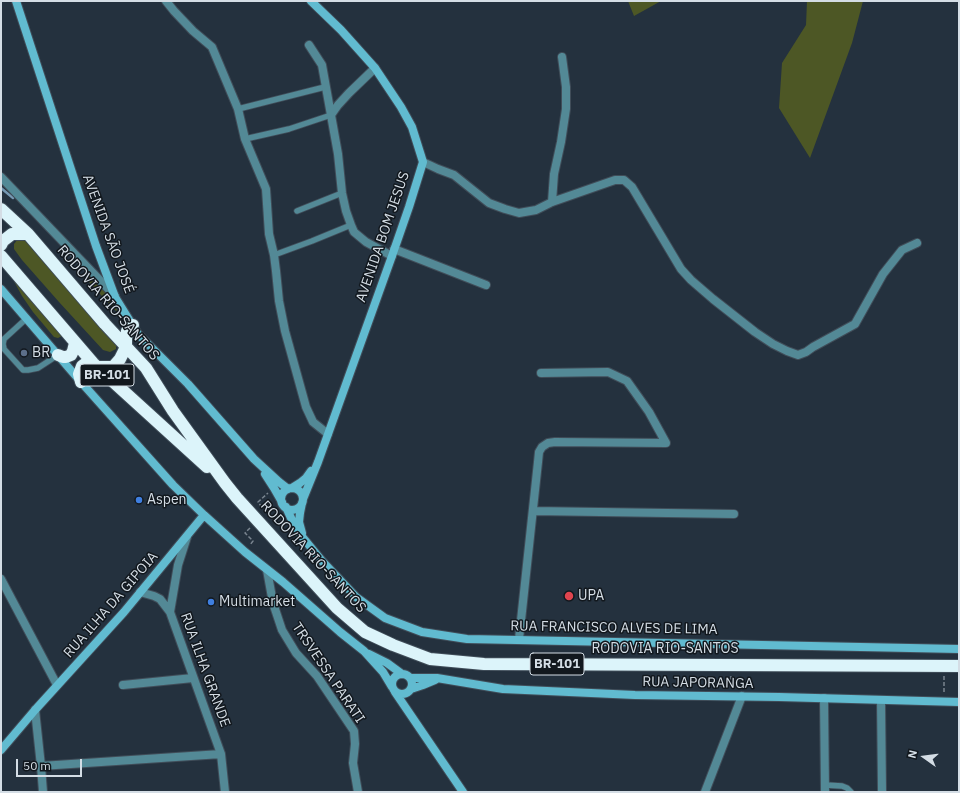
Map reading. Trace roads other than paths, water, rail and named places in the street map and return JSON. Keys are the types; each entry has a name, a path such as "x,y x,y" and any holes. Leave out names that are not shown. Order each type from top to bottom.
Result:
{"highway":[{"name":"RODOVIA RIO-SANTOS","path":"1,209 28,234 105,324 146,368 173,411 224,483"},
{"path":"1,245 12,234 28,234"},
{"name":"RODOVIA RIO-SANTOS","path":"1,256 95,365 224,483 337,608 365,632 393,645 430,659 484,664 959,666"},
{"path":"105,324 120,330 132,324"},
{"path":"81,382 79,374 82,366 86,363 113,367 120,359 126,347 127,331 132,324"},
{"path":"58,355 66,357 71,355 75,343"}],"main road":[{"name":"AVENIDA SÃO JOSÉ","path":"16,1 96,246 115,297 138,334 188,384 254,459 279,482 301,493 302,501"},
{"name":"AVENIDA BOM JESUS","path":"302,501 318,462 409,208 422,162 412,127 375,68 311,1"},
{"path":"1,289 81,382 173,485 204,515 267,570 364,651 383,672 393,690 463,792"},
{"name":"AVENIDA SÃO JOSÉ","path":"254,459 284,504"},
{"name":"AVENIDA BOM JESUS","path":"290,488 306,478 318,462"},
{"path":"290,488 282,495 284,504 289,509 295,509 298,508 302,501"},
{"name":"RUA FRANCISCO ALVES DE LIMA","path":"302,501 299,522 304,539"},
{"name":"RUA FRANCISCO ALVES DE LIMA","path":"284,504 296,529 322,561 356,597 385,618 422,632 467,639 959,649"},
{"name":"RUA ILHA DA GIPOIA","path":"1,750 57,685 124,612 204,515"},
{"path":"364,651 411,678 412,685 409,691 408,710"},
{"path":"393,690 392,681 396,676 402,674"},
{"name":"RUA JAPORANGA","path":"411,678 437,678 502,689 635,695 742,696 959,702"},
{"path":"393,690 401,695 437,678"}],"street":[{"path":"166,1 193,31 212,47 238,109 245,139 266,189 269,234 274,255 279,301 285,331 306,407 313,422 328,434"},
{"path":"309,45 322,65 338,154 342,193 346,211 354,232 366,242 393,253 486,285"},
{"path":"552,202 554,174 566,109 566,86 562,57"},
{"path":"331,115 349,93 375,68"},
{"path":"422,162 454,175 489,203 519,213 536,210 552,202 615,180 624,180 632,187 681,269 691,280 754,332 773,344 798,355 855,324 883,274 902,250 917,242"},
{"path":"1,177 115,297"},
{"path":"519,639 539,452 542,447 548,443 666,443 649,412 627,381 608,372 542,373"},
{"path":"533,511 734,514"},
{"name":"RUA ILHA GRANDE","path":"188,533 178,565 170,612 221,754 226,792"},
{"name":"TRSVESSA PARATI","path":"267,570 273,603 282,630 296,653 317,676 354,731 354,763 358,792"},
{"path":"1,579 57,685"},
{"path":"140,592 154,596 160,600 170,612"},
{"path":"123,685 193,678"},
{"path":"705,792 742,696"},
{"path":"824,698 825,789"},
{"path":"881,700 882,792"},
{"path":"35,710 43,792"},
{"path":"41,766 221,754"}],"lane":[{"path":"238,109 325,87"},
{"path":"245,139 289,129 331,115"},
{"path":"297,211 342,193"},
{"path":"274,255 351,225"},
{"path":"27,318 4,339 2,345 4,349 22,370 38,368 58,355"},
{"path":"825,789 842,786 851,792"}],"waterway":[{"path":"1,188 13,198"}],"place":[{"name":"BR","path":"24,353"},
{"name":"Aspen","path":"139,500"},
{"name":"UPA","path":"569,596"},
{"name":"Multimarket","path":"211,602"}]}
